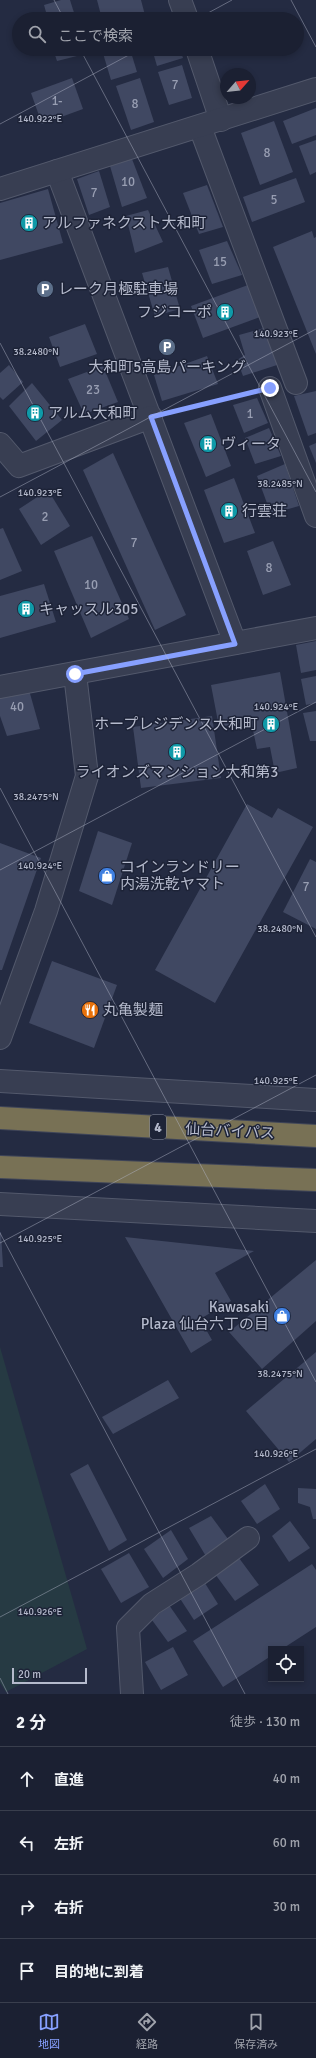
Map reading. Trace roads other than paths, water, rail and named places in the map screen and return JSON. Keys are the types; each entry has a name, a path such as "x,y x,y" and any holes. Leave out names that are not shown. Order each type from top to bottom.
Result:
{"highway":[{"name":"仙台バイパス","path":"0,1118 316,1136"},
{"path":"0,1167 316,1180"}],"street":[{"path":"180,0 184,12"},
{"path":"199,56 221,120"},
{"path":"0,189 200,127 316,89"},
{"path":"200,127 296,383"},
{"path":"57,171 151,417 235,644"},
{"path":"270,388 316,516"},
{"path":"0,444 19,466 151,417"},
{"path":"0,687 316,628"},
{"path":"0,1038 46,911 88,776 75,674"},
{"path":"0,1081 316,1100"},
{"path":"0,1204 316,1221"},
{"path":"132,1694 128,1628 152,1604 199,1574 248,1538"}],"place":[{"name":"アルファネクスト大和町","path":"29,223"},
{"name":"レーク月極駐車場","path":"45,289"},
{"name":"フジコーポ","path":"225,312"},
{"name":"大和町5高島パーキング","path":"167,347"},
{"name":"アルム大和町","path":"35,413"},
{"name":"ヴィータ","path":"208,444"},
{"name":"行雲荘","path":"229,511"},
{"name":"キャッスル305","path":"26,609"},
{"name":"ホープレジデンス大和町","path":"271,724"},
{"name":"ライオンズマンション大和第3","path":"177,752"},
{"name":"コインランドリー 内湯洗乾ヤマト","path":"107,876"},
{"name":"丸亀製麺","path":"90,1010"},
{"name":"Kawasaki Plaza 仙台六丁の目","path":"282,1316"}]}
